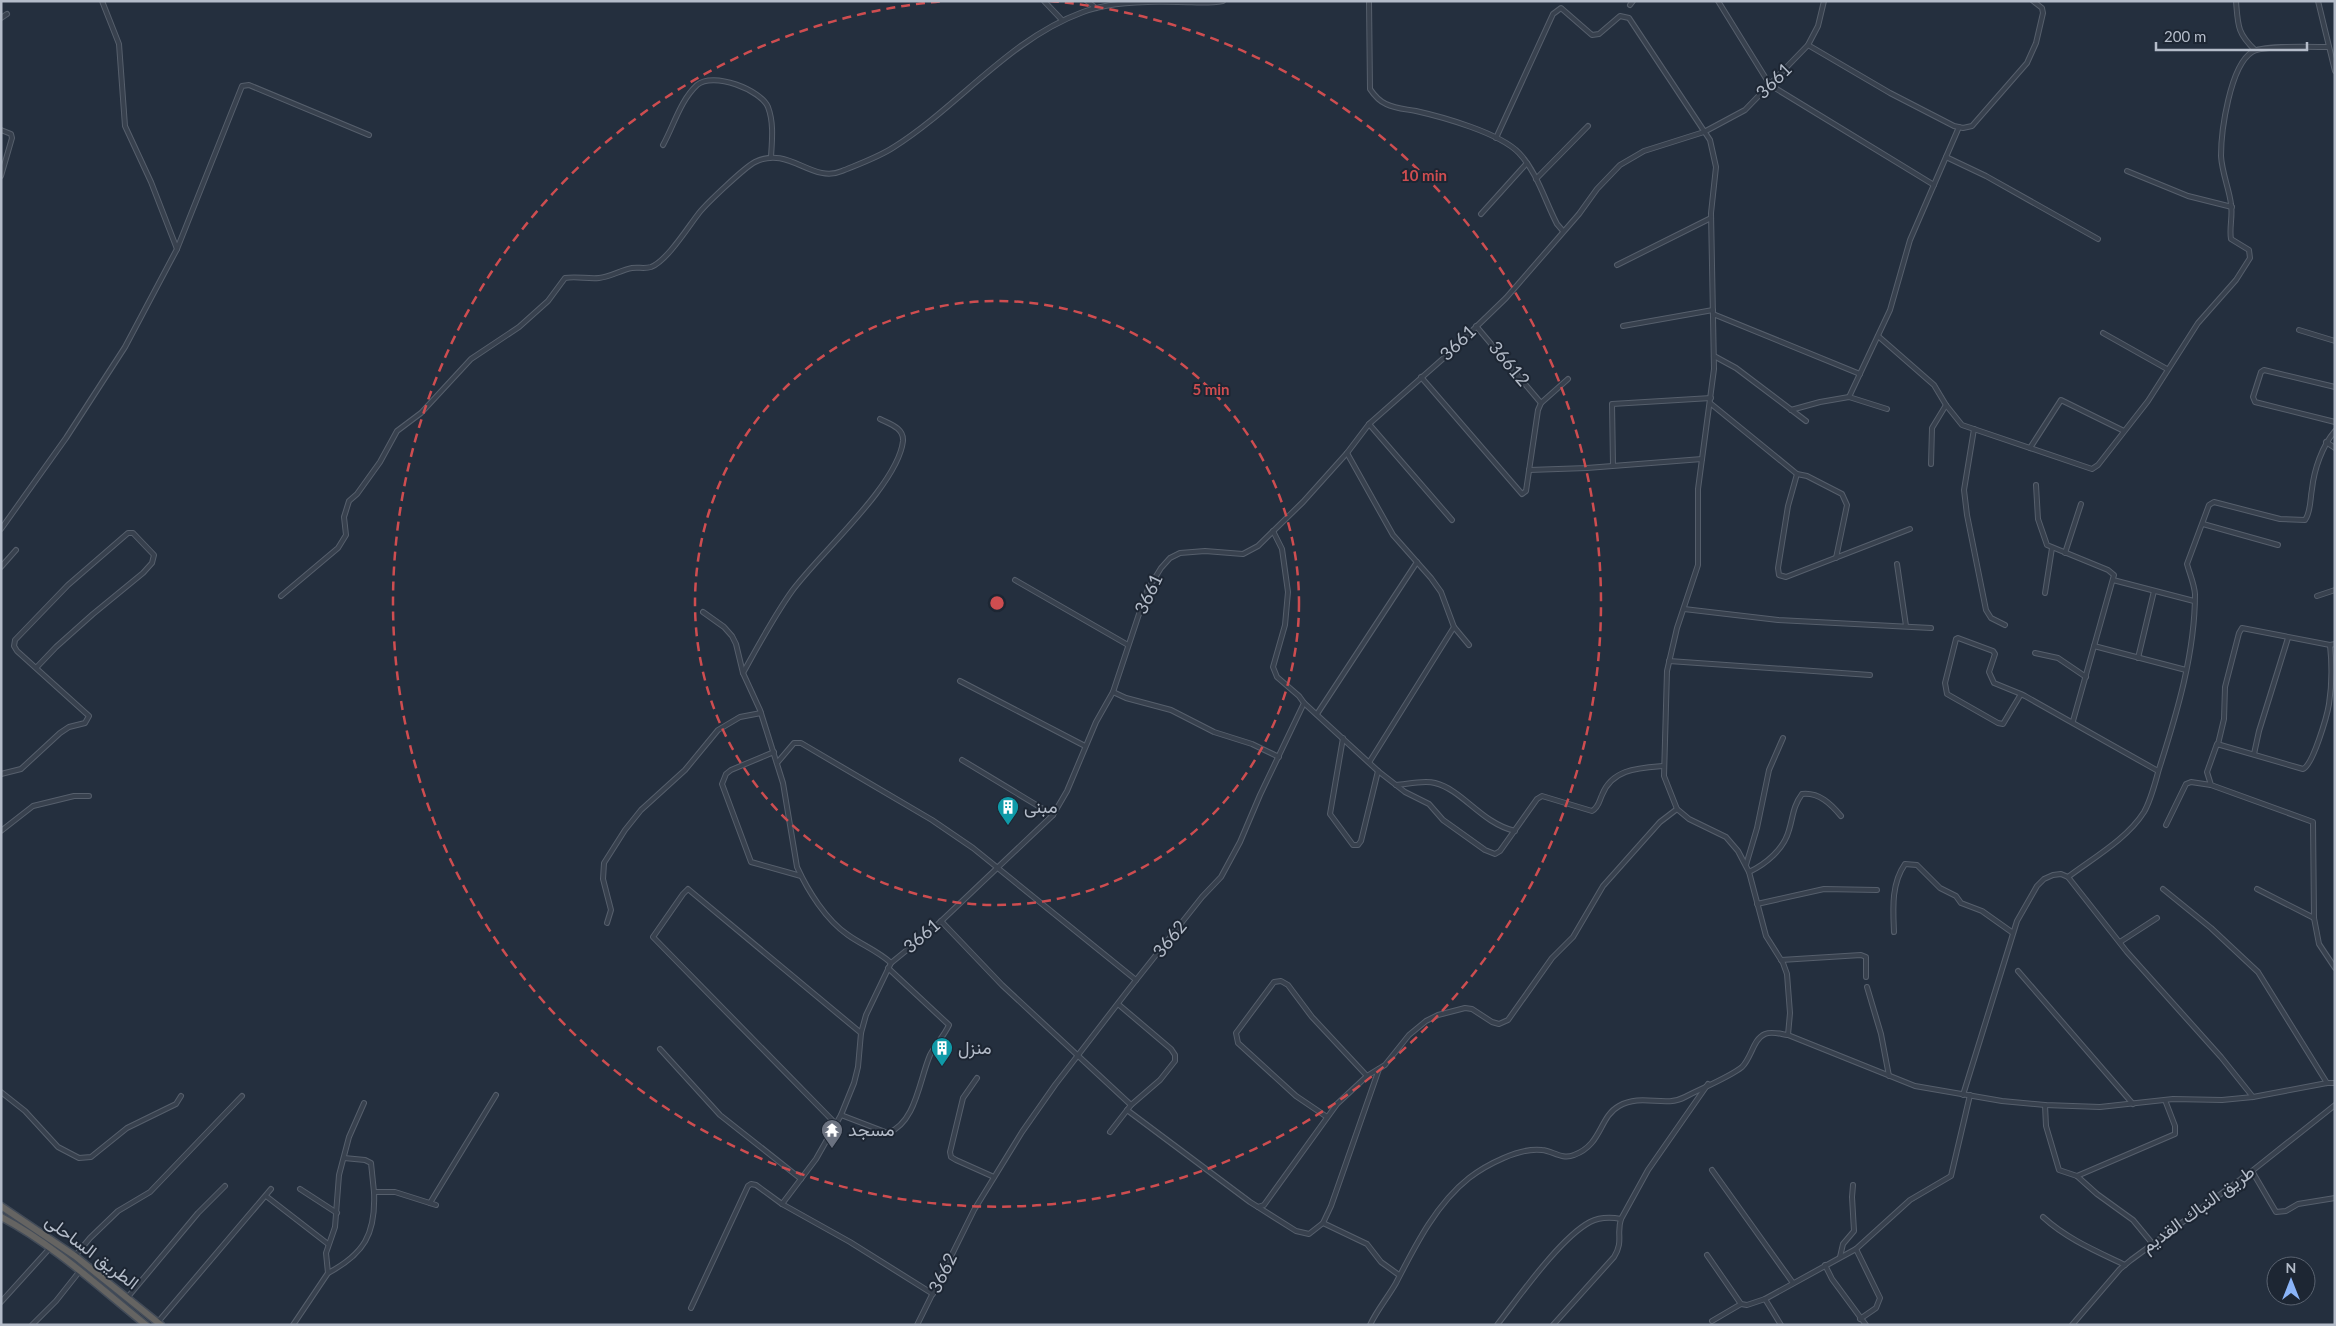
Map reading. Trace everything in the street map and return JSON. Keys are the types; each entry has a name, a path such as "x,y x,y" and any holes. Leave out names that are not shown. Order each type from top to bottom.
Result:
{"highway":[{"name":"الطريق الساحلى","path":"1,1206 75,1256 160,1323"},
{"name":"الطريق الساحلى","path":"1,1217 49,1249 146,1325"}],"street":[{"path":"102,1 119,44 125,126 139,160 151,182 177,249"},
{"path":"1044,1 1062,20"},
{"path":"1087,1 1096,8"},
{"path":"281,596 338,548 346,535 344,517 349,502 380,462 397,430 421,413 471,359 519,328 548,301 565,278 600,278 632,268 650,267 661,261 701,210 754,162 771,157 782,157 821,174 840,172 893,148 935,117 1008,56 1032,38 1062,20 1096,8 1138,3 1178,2 1206,4 1223,1"},
{"path":"1369,1 1370,89 1376,98 1385,104 1452,120 1496,138 1518,152 1527,163 1557,224 1563,231"},
{"path":"1718,1 1770,85 1934,185"},
{"name":"3661","path":"782,1204 816,1159 841,1115 858,1068 861,1033 876,991 890,965 941,921 1053,815 1113,692 1148,589 1161,568 1170,558 1180,553 1205,551 1243,554 1258,546 1303,502 1347,453 1369,424 1506,298 1579,214 1597,189 1627,160 1653,147 1704,132 1745,110 1808,45 1818,26 1824,1"},
{"path":"1808,45 1890,93 1959,128 1972,126 1982,117 2031,56 2043,13 2042,8 2033,1"},
{"path":"2236,1 2238,27 2241,36 2255,50"},
{"path":"2318,1 2335,70"},
{"path":"1496,138 1552,14 1561,8 1592,35 1599,34 1620,16 1629,18 1710,140 1716,166 1711,218 1714,356 1698,497 1698,565 1669,661 1666,685 1666,730 1663,766 1667,788 1677,809 1689,819 1726,837 1738,851 1750,872 1766,936 1781,960 1789,983 1790,1013 1788,1035"},
{"path":"1,18 7,14"},
{"path":"1878,336 1934,385 1946,405 1962,425 2092,469 2098,465 2148,401 2198,323 2236,280 2250,258 2249,250 2231,238 2232,207 2224,180 2221,156 2224,120 2233,81 2246,57 2255,50 2328,47"},
{"path":"663,145 685,100 698,84 711,79 731,82 750,91 767,104 772,120 771,157"},
{"path":"1,529 66,438 125,347 177,249 208,170 222,141 242,86 249,85 368,135"},
{"path":"1536,179 1588,126"},
{"path":"1849,397 1890,310 1910,240 1959,128"},
{"path":"1,130 11,134 12,138 1,176"},
{"path":"1946,157 1986,176 2098,240"},
{"path":"1481,214 1527,163"},
{"path":"2127,171 2188,196 2232,207"},
{"path":"1616,265 1711,218"},
{"path":"1623,326 1713,312 1860,374"},
{"name":"36612","path":"1476,326 1542,403"},
{"path":"2299,330 2335,340"},
{"path":"2103,333 2168,368"},
{"path":"1714,356 1736,368 1806,421"},
{"path":"2335,387 2264,370 2261,372 2252,400 2335,422"},
{"path":"1421,377 1520,494 1524,494 1526,491 1538,410 1542,403 1568,379"},
{"path":"1791,410 1849,397 1887,409"},
{"path":"2030,448 2061,400 2124,431"},
{"path":"1612,465 1612,404 1710,401 1797,474 1807,476 1842,494 1847,505 1836,558"},
{"path":"1932,464 1932,428 1946,405"},
{"path":"743,673 792,592 890,473 902,444 902,436 897,428 880,420"},
{"path":"1369,424 1452,520"},
{"path":"1974,429 1964,490 1967,514 1986,610 1991,618 2004,625"},
{"path":"2068,876 2125,833 2138,821 2145,811 2172,728 2186,670 2192,638 2194,601 2193,579 2187,564 2209,505 2214,502 2280,519 2305,520 2309,511 2312,486 2326,442 2335,431"},
{"path":"2326,442 2335,448"},
{"path":"1347,453 1393,535 1441,592 1454,627 1469,645"},
{"path":"1529,470 1586,468 1702,459"},
{"path":"1797,474 1788,506 1778,568 1779,576 1786,577 1910,529"},
{"path":"2036,486 2038,519 2047,545 2113,572 2113,580 2073,721"},
{"path":"2065,553 2080,504"},
{"path":"2203,524 2278,546"},
{"path":"1273,531 1282,549 1288,592 1285,625 1273,667 1277,677 1300,696 1304,704 1370,761 1378,771 1405,792 1429,804 1443,820 1485,850 1495,854 1500,851 1537,798 1542,796 1592,811 1598,805 1606,786 1615,777 1628,771 1663,766"},
{"path":"1,774 21,769 60,733 69,727 89,720 88,713 36,668 17,651 14,646 15,640 68,585 128,533 133,533 154,555 152,562 143,573 70,635 36,668"},
{"path":"2044,593 2052,548"},
{"path":"1,567 16,550"},
{"path":"1316,714 1417,562"},
{"path":"1897,564 1906,626"},
{"path":"1015,580 1128,645"},
{"path":"2113,580 2194,601"},
{"path":"2317,596 2335,590"},
{"path":"2138,658 2154,591"},
{"path":"1684,610 1778,620 1932,628"},
{"path":"703,612 713,618 732,636 743,673 761,713 774,752 788,806 797,867 801,876 834,923 846,934 883,956 949,1026 931,1054 914,1100 897,1129 888,1133 841,1115"},
{"path":"1370,761 1454,627"},
{"path":"2212,785 2208,772 2214,746 2218,744 2224,719 2224,694 2239,633 2242,628 2333,645 2329,706 2308,766 2303,769 2218,744"},
{"path":"2021,694 2003,724 1947,694 1945,683 1958,638 1993,651 1995,654 1989,672 1990,679 1994,683 2021,694 2073,721 2158,771"},
{"path":"2254,754 2259,731 2288,638"},
{"path":"2094,646 2186,670"},
{"path":"2035,653 2058,658 2086,677"},
{"path":"1669,661 1870,675"},
{"path":"960,681 1085,746"},
{"path":"1113,692 1126,698 1170,710 1214,732 1252,744 1279,757"},
{"name":"3662","path":"917,1325 974,1210 1046,1097 1202,897 1221,877 1240,842 1304,704"},
{"path":"607,923 611,910 603,879 604,863 625,830 645,806 685,770 718,730 740,717 761,713"},
{"path":"1343,738 1330,814 1353,844 1358,844 1361,841 1378,771"},
{"path":"1746,865 1757,828 1769,770 1783,738"},
{"path":"777,763 794,743 801,743 932,820 973,848 1136,980"},
{"path":"774,752 731,770 723,778 722,784 751,862 801,876"},
{"path":"962,760 1053,815"},
{"path":"2166,825 2186,784 2192,782 2212,785 2313,822 2314,918 2319,944 2335,968"},
{"path":"1396,785 1434,783 1456,794 1472,808 1501,828 1514,831"},
{"path":"1750,872 1765,864 1784,842 1789,832 1792,811 1802,794 1817,795 1833,806 1841,816"},
{"path":"1,831 32,806 74,796 89,796"},
{"path":"1258,1207 1269,1198 1337,1104 1366,1076 1385,1065 1419,1026 1438,1015 1465,1008 1472,1009 1498,1024 1508,1020 1552,958 1573,937 1603,886 1660,822 1677,809"},
{"path":"1894,932 1892,908 1899,873 1905,864 1911,863 1917,864 1940,888 1956,896 1961,903 1982,912 2013,933"},
{"path":"1963,1095 2017,921 2036,886 2053,875 2061,874 2068,876 2126,952 2221,1057 2253,1097"},
{"path":"836,1124 653,937 688,889 861,1033"},
{"path":"1757,904 1824,889 1877,890"},
{"path":"2163,889 2211,928 2258,972 2327,1083"},
{"path":"2257,889 2314,918"},
{"path":"2120,942 2156,918"},
{"path":"941,921 1002,985 1131,1105"},
{"path":"1781,960 1861,956 1866,957 1866,977"},
{"path":"2018,971 2133,1104"},
{"path":"1327,1117 1296,1096 1238,1043 1236,1033 1274,982 1282,981 1288,985 1312,1017 1366,1076"},
{"path":"1867,987 1881,1034 1889,1076"},
{"path":"1110,1132 1131,1105 1160,1080 1175,1061 1172,1049 1118,1004"},
{"path":"1370,1325 1438,1212 1468,1179 1486,1166 1530,1150 1542,1150 1560,1156 1573,1156 1595,1140 1608,1116 1618,1107 1640,1099 1679,1100 1740,1068 1751,1056 1758,1039 1764,1034 1771,1032 1788,1035 1915,1086 1963,1095 2045,1106 2069,1107 2133,1104 2165,1100 2222,1100 2253,1097 2327,1083 2335,1084"},
{"path":"660,1049 720,1115 801,1179"},
{"path":"1127,1110 1258,1207 1296,1231 1309,1234 1323,1223 1353,1147 1379,1069"},
{"path":"977,1078 963,1098 950,1152 956,1160 994,1176"},
{"path":"1553,1325 1614,1257 1621,1244 1619,1225 1621,1219 1648,1170 1708,1084"},
{"path":"1,1092 25,1111 58,1148 73,1156 86,1159 101,1150 127,1128 176,1104 181,1096"},
{"path":"430,1203 496,1095"},
{"path":"1708,1255 1741,1304 1747,1306 1765,1299 1856,1249 1910,1200 1951,1176 1970,1095"},
{"path":"75,1256 90,1238 118,1211 150,1192 242,1096"},
{"path":"2077,1176 2175,1134 2175,1126 2165,1100"},
{"path":"328,1273 328,1244 335,1227 339,1175 349,1137 364,1103"},
{"name":"طريق النباك القديم","path":"2072,1325 2125,1265 2152,1243 2252,1171 2335,1105"},
{"path":"2045,1106 2046,1126 2057,1166 2061,1172 2077,1176 2097,1194 2134,1220 2152,1243"},
{"path":"293,1325 328,1273 353,1258 364,1245 375,1212 371,1163 365,1160 344,1158"},
{"path":"1712,1170 1793,1283"},
{"path":"2252,1171 2276,1212 2286,1211 2298,1204 2335,1198"},
{"path":"691,1308 748,1186 751,1184 756,1185 782,1204 850,1242 932,1294"},
{"path":"1840,1257 1843,1244 1854,1231 1853,1185"},
{"path":"127,1298 198,1213 225,1186"},
{"path":"160,1323 271,1189"},
{"path":"300,1189 337,1213"},
{"path":"374,1192 395,1192 436,1205"},
{"path":"266,1196 328,1244"},
{"path":"2043,1217 2066,1236 2125,1265"},
{"path":"1497,1325 1541,1270 1578,1231 1590,1222 1601,1218 1621,1219"},
{"path":"1323,1223 1367,1244 1381,1262 1399,1275"},
{"path":"1,1302 49,1249"},
{"path":"1856,1249 1880,1298 1876,1308 1860,1319"},
{"path":"1825,1265 1832,1279 1866,1325"},
{"path":"32,1325 56,1301 79,1272"},
{"path":"1765,1299 1781,1325"},
{"path":"1712,1321 1741,1304"}],"place":[{"name":"مبنى","path":"1008,826"},
{"name":"منزل","path":"942,1067"},
{"name":"مسجد","path":"832,1149"}]}
